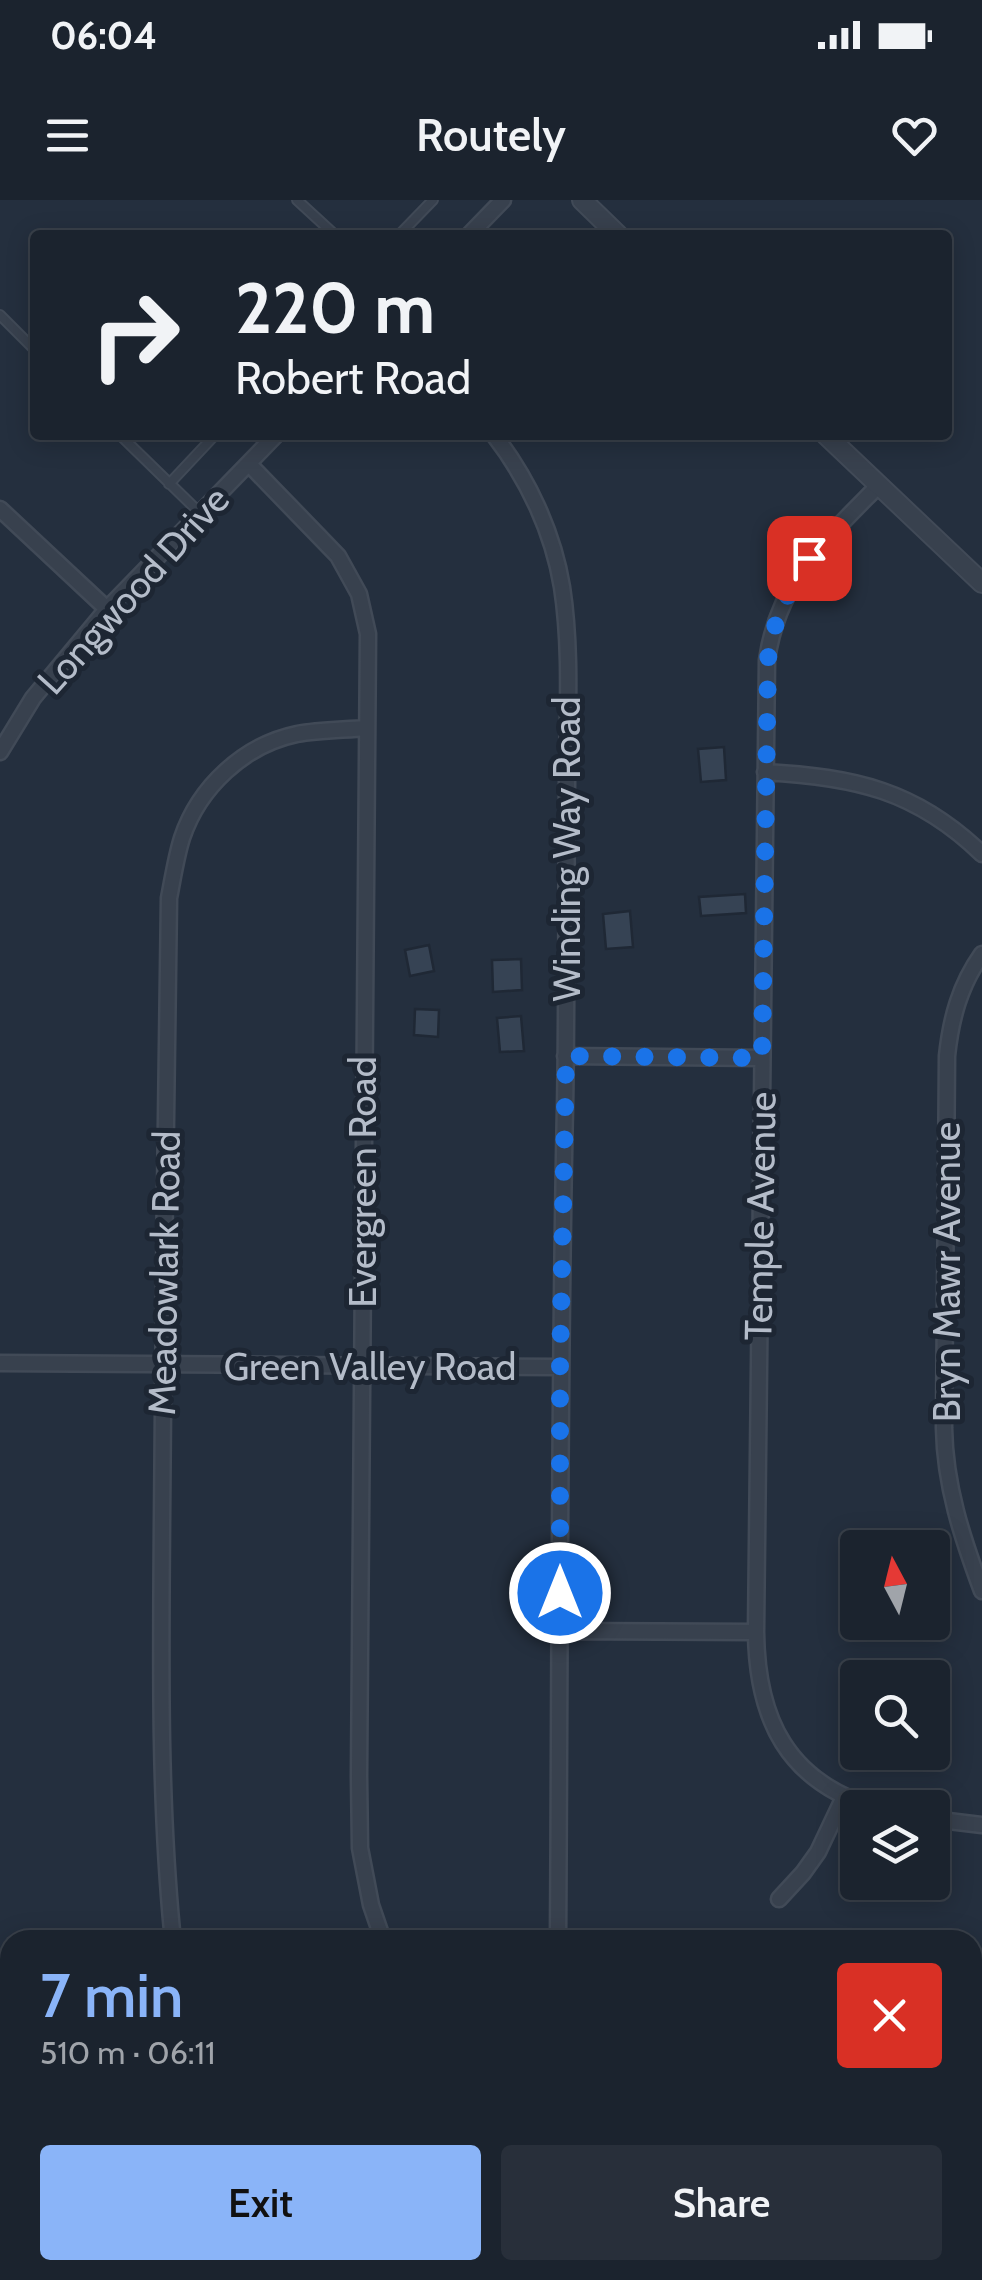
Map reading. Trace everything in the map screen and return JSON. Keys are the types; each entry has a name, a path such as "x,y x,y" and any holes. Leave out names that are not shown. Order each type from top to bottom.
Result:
{"street":[{"path":"473,230 503,200"},
{"path":"582,200 613,230"},
{"name":"Longwood Drive","path":"0,752 33,698 107,609 271,440"},
{"name":"Winding Way Road","path":"497,440 536,501 559,570 567,669 558,1930"},
{"path":"831,440 982,584"},
{"name":"Evergreen Road","path":"249,464 338,556 359,594 368,634 358,1776 360,1848 380,1930"},
{"name":"Temple Avenue","path":"840,1794 805,1770 777,1733 761,1691 756,1632 768,660 779,613 809,558 879,485"},
{"path":"0,508 107,609"},
{"name":"Meadowlark Road","path":"172,1930 166,1872 161,1698 169,898 182,838 195,808 222,773 256,749 296,734 366,728"},
{"path":"766,772 835,778 885,791 936,816 982,854"},
{"name":"Bryn Mawr Avenue","path":"982,954 958,998 948,1056 944,1408 945,1458 952,1502 982,1591"},
{"path":"566,1056 762,1058"},
{"name":"Green Valley Road","path":"0,1363 560,1368"},
{"path":"560,1631 756,1632"},
{"path":"779,1898 818,1852 840,1805"},
{"path":"950,1822 982,1825"}],"lane":[{"path":"296,200 329,230"},
{"path":"404,230 433,200"},
{"path":"0,315 30,345"},
{"path":"125,440 200,513"},
{"path":"169,484 210,440"}],"building":[{"path":"724,747 726,780 701,782 698,749"},
{"path":"745,894 746,913 701,916 699,897"},
{"path":"630,911 633,947 606,949 603,914"},
{"path":"429,945 434,971 410,976 405,950"},
{"path":"521,959 522,990 493,992 492,960"},
{"path":"415,1009 439,1010 438,1037 414,1035"},
{"path":"521,1016 524,1051 500,1052 497,1018"}],"route":[{"path":"560,1593 566,1056 762,1058 766,678 779,613 809,558"}]}
